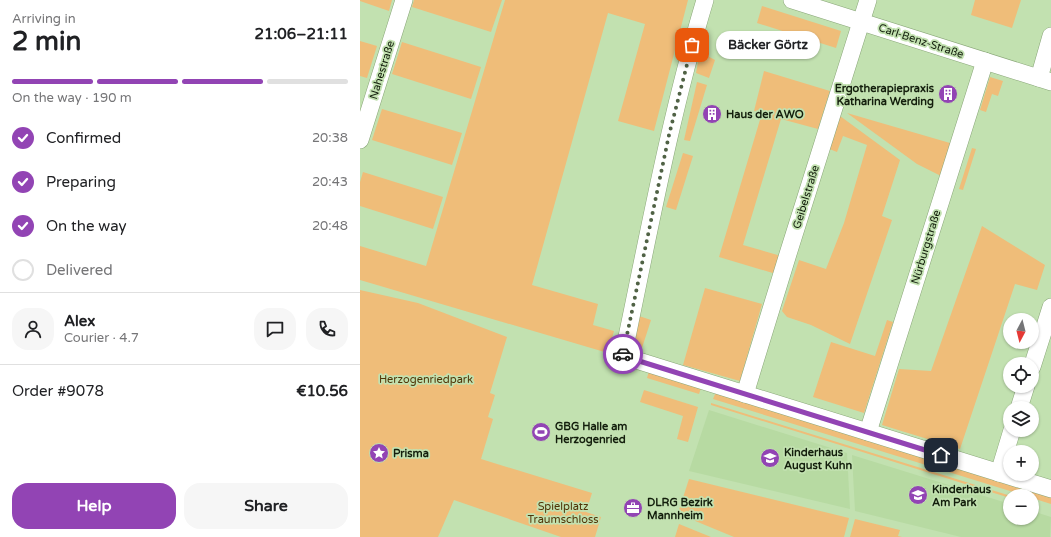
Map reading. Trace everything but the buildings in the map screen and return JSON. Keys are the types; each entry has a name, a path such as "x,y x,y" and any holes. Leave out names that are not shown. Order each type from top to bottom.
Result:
{"street":[{"name":"Nahestraße","path":"360,140 404,0"},
{"path":"705,0 669,135 623,356 1051,489"},
{"name":"Carl-Benz-Straße","path":"792,0 865,11 985,61 1045,80"},
{"name":"Geibelstraße","path":"745,394 865,11"},
{"path":"1045,80 1051,36"},
{"name":"Nürburgstraße","path":"868,432 985,61"},
{"path":"1035,357 1051,307"},
{"path":"999,473 1010,437"}],"shaded area":[{"name":"Kinderhaus August Kuhn","path":"709,410 847,453 850,509 689,471"},
{"name":"Kinderhaus Am Park","path":"852,455 1003,502 1003,525 1039,525 1039,513 1051,517 1050,537 961,537 855,511"}],"green space":[{"path":"360,0 392,0 389,11"},
{"path":"414,0 502,0 491,32 412,7"},
{"path":"505,0 688,0 654,131 618,121 645,24 608,13 532,285 598,304 593,325 614,331 608,353 360,280 360,246 426,266"},
{"path":"975,0 1021,0 1012,28 971,15"},
{"path":"762,6 841,31 836,48 757,23"},
{"path":"360,41 377,46 367,78 360,76"},
{"path":"402,42 481,67 471,99 392,74"},
{"path":"700,52 715,60 709,78 696,73"},
{"path":"764,71 830,91 818,129 781,119 743,245 781,256 776,274 719,257 762,113 754,111"},
{"path":"990,77 1003,81 998,96 992,94 986,112 980,110"},
{"path":"697,82 707,85 690,141 684,140"},
{"path":"382,109 462,133 452,165 372,140"},
{"path":"847,113 950,143 941,176 917,164"},
{"path":"840,116 900,160 882,216 892,220 850,344 811,325 787,317 782,311 799,260 826,269 844,223 867,145 843,136 837,152 827,148"},
{"path":"972,148 976,149 963,190 959,189"},
{"path":"683,153 693,156 676,210 666,207"},
{"path":"363,172 443,197 433,229 360,206 360,182"},
{"path":"982,226 1045,265 1037,290 1015,284 1005,313 1003,313 1003,320 960,449 882,425 899,369 931,371"},
{"path":"705,288 762,304 740,381 683,365"},
{"name":"Herzogenriedpark","path":"360,290 418,303 507,337 490,393 495,395 488,417 493,419 481,459 592,493 586,512 601,517 595,537 561,537 454,500 438,537 360,537"},
{"path":"639,316 651,320 641,351 632,347"},
{"path":"887,320 893,322 864,413 813,397 831,342 875,356"},
{"path":"649,371 701,388 699,394 647,378"},
{"path":"644,390 698,407 688,442 677,439 683,416 640,402"},
{"path":"716,392 1028,489 1003,489 713,399"},
{"path":"711,403 1003,494 1003,496 711,405"},
{"path":"689,479 849,518 844,537 734,537 688,518 679,510"},
{"path":"1039,492 1051,496 1051,504 1039,500"},
{"path":"855,519 900,530 898,536 902,537 850,537"},
{"path":"679,524 711,537 675,537"}],"way so far":[{"path":"623,354 669,135 692,45"}],"place":[{"name":"Bäcker Görtz","path":"692,45"},
{"name":"Ergotherapiepraxis Katharina Werding","path":"948,94"},
{"name":"Haus der AWO","path":"712,114"},
{"name":"GBG Halle am Herzogenried","path":"541,432"},
{"name":"Prisma","path":"379,453"},
{"name":"Kinderhaus August Kuhn","path":"770,458"},
{"name":"Kinderhaus Am Park","path":"918,495"},
{"name":"DLRG Bezirk Mannheim","path":"633,508"}],"route":[{"path":"623,354 623,356 941,455"}],"park label":[{"name":"Spielplatz Traumschloss","path":"563,512"}]}
